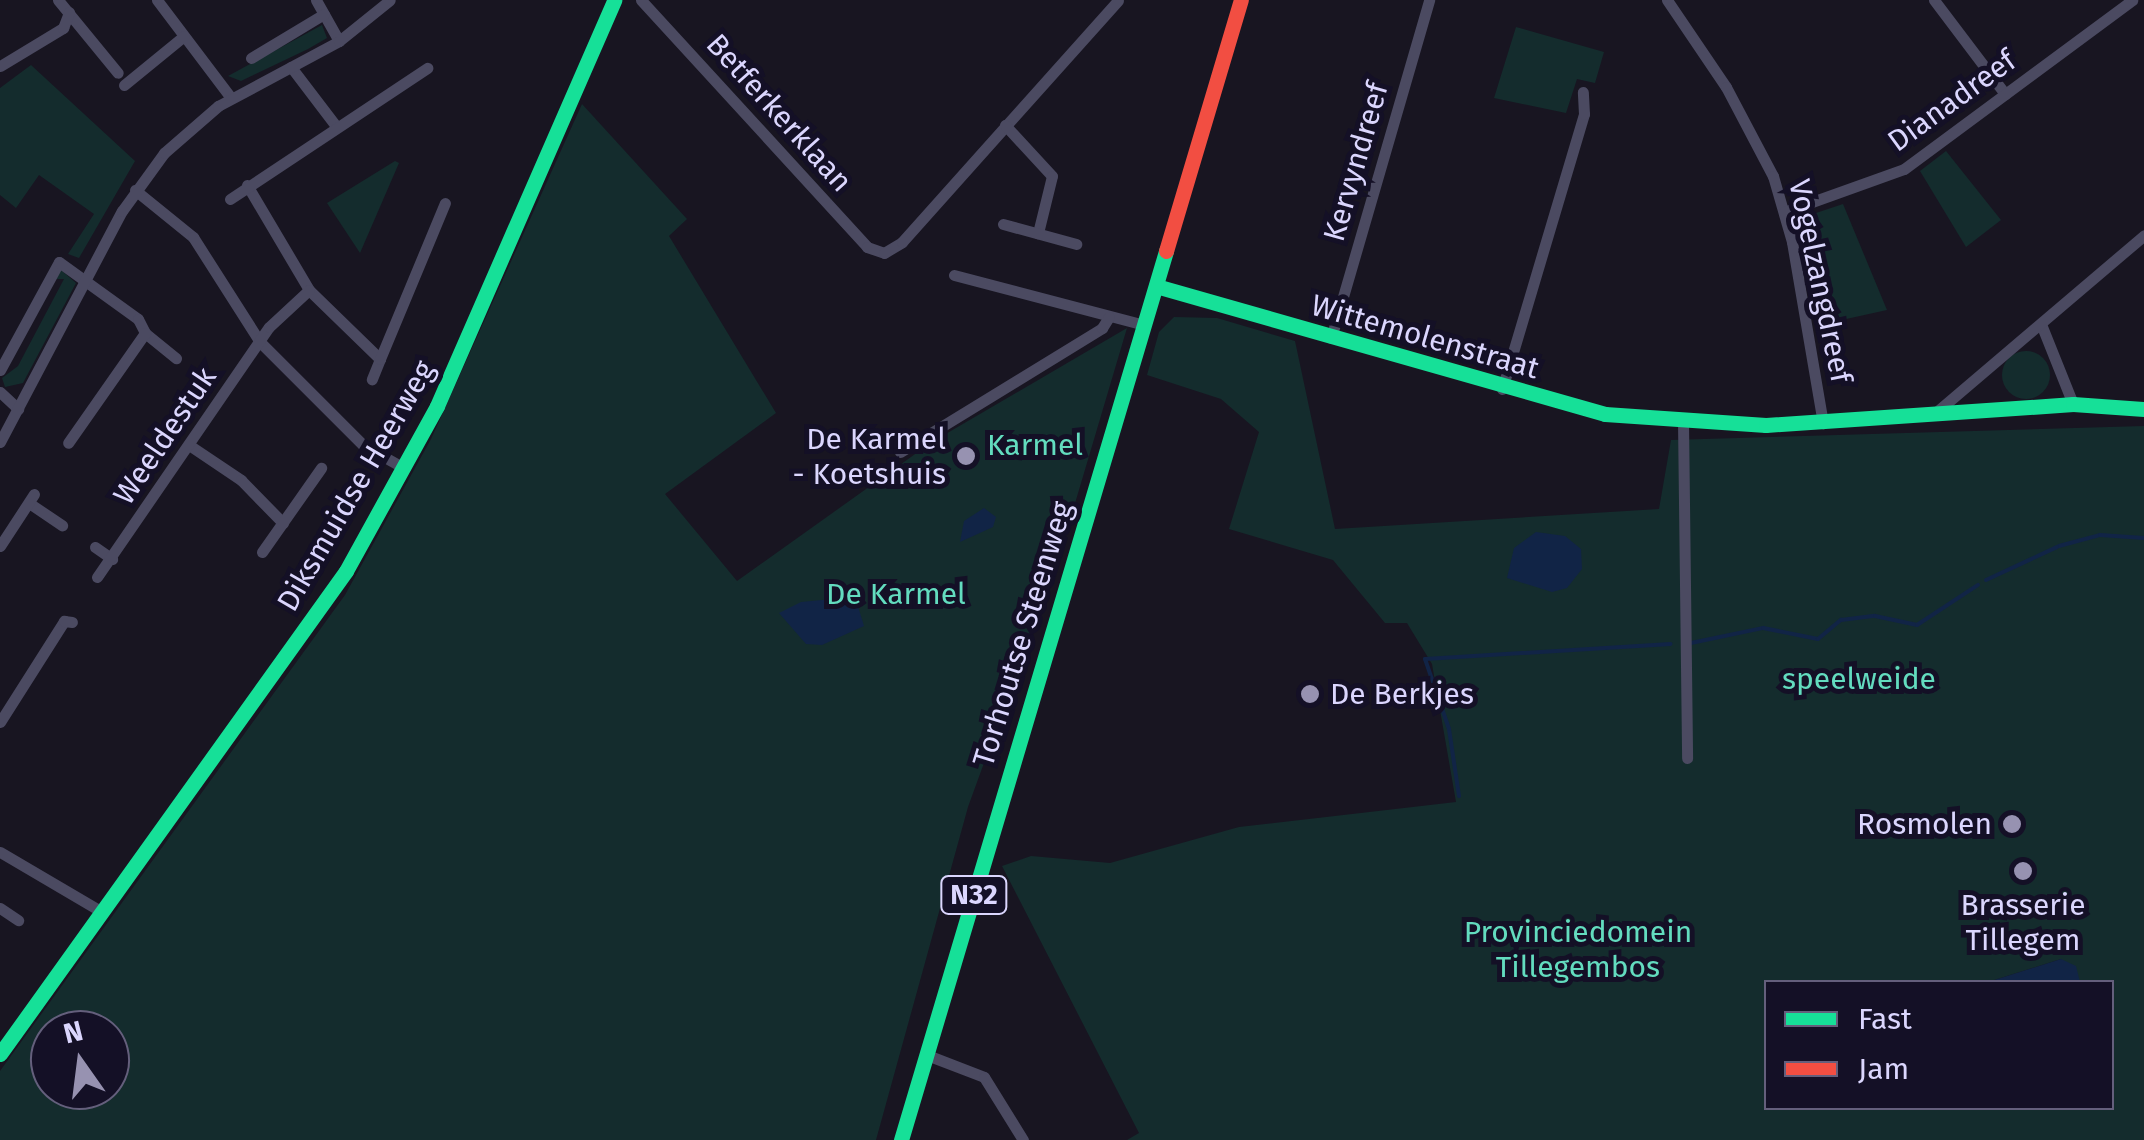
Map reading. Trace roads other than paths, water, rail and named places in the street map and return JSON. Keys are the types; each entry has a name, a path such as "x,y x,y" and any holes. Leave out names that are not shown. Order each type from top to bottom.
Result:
{"street":[{"path":"58,0 121,79 184,36"},
{"path":"157,0 231,98"},
{"path":"316,0 339,41"},
{"path":"0,442 135,190 182,136 231,98 339,41 390,0"},
{"name":"Diksmuidse Heerweg","path":"0,1054 99,910 316,617 404,468 614,0"},
{"name":"Betferkerklaan","path":"641,0 867,246 884,253 897,248 1005,126"},
{"path":"1038,232 1052,176 1005,126 1118,0"},
{"name":"Torhoutse Steenweg","path":"901,1140 1242,0"},
{"name":"Kervyndreef","path":"1331,338 1429,0"},
{"name":"Vogelzangdreef","path":"1667,0 1759,142 1784,212 1823,422"},
{"path":"1934,0 2006,94"},
{"name":"Dianadreef","path":"1784,212 1894,174 2132,0"},
{"path":"2,60 63,28 68,12"},
{"path":"250,58 324,14"},
{"path":"291,67 336,126"},
{"path":"230,199 247,184 428,68"},
{"path":"1502,389 1584,114 1583,92"},
{"path":"247,184 309,290 380,359"},
{"path":"135,190 193,236 260,342 363,445 404,468"},
{"path":"372,379 445,203"},
{"path":"1003,224 1076,244"},
{"path":"1934,414 2144,235"},
{"path":"0,370 54,266 68,264 87,276 176,358"},
{"path":"954,275 1144,325"},
{"name":"Wittemolenstraat","path":"1156,286 1502,389 1605,414 1683,421 1823,422 2073,404 2144,408"},
{"name":"Weeldestuk","path":"97,577 260,342 309,290"},
{"path":"900,452 1093,334 1109,316"},
{"path":"2041,324 2073,404"},
{"path":"68,443 145,333"},
{"path":"0,392 18,409"},
{"path":"1683,421 1681,574 1687,758"},
{"path":"78,430 89,439"},
{"path":"190,446 241,480 283,524"},
{"path":"262,552 321,468"},
{"path":"0,546 32,498 62,525"},
{"path":"95,547 112,559"},
{"path":"0,722 55,633 72,622"},
{"path":"0,852 99,910"},
{"path":"0,908 18,920"},
{"path":"927,1055 984,1076 1024,1140"}],"water":[{"path":"984,508 996,517 993,527 960,542 964,521"},
{"path":"1536,532 1565,536 1581,549 1582,569 1567,588 1552,592 1507,578 1514,548"},
{"path":"843,598 857,603 864,626 822,645 806,644 779,613 801,602"},
{"path":"2061,959 2076,966 2080,980 1994,980"}],"waterway":[{"path":"2059,546 2100,535 2144,538"},
{"path":"1986,580 2057,547"},
{"path":"1691,643 1763,628 1818,639 1841,620 1875,616 1917,625 1978,585"},
{"path":"1459,796 1449,729 1425,659 1671,644"}],"place":[{"name":"De Karmel - Koetshuis","path":"966,456"},
{"name":"De Berkjes","path":"1310,694"},
{"name":"Rosmolen","path":"2012,824"},
{"name":"Brasserie Tillegem","path":"2023,871"}],"park label":[{"name":"Karmel","path":"1035,445"},
{"name":"De Karmel","path":"896,594"},
{"name":"speelweide","path":"1859,679"},
{"name":"Provinciedomein Tillegembos","path":"1578,949"}]}
